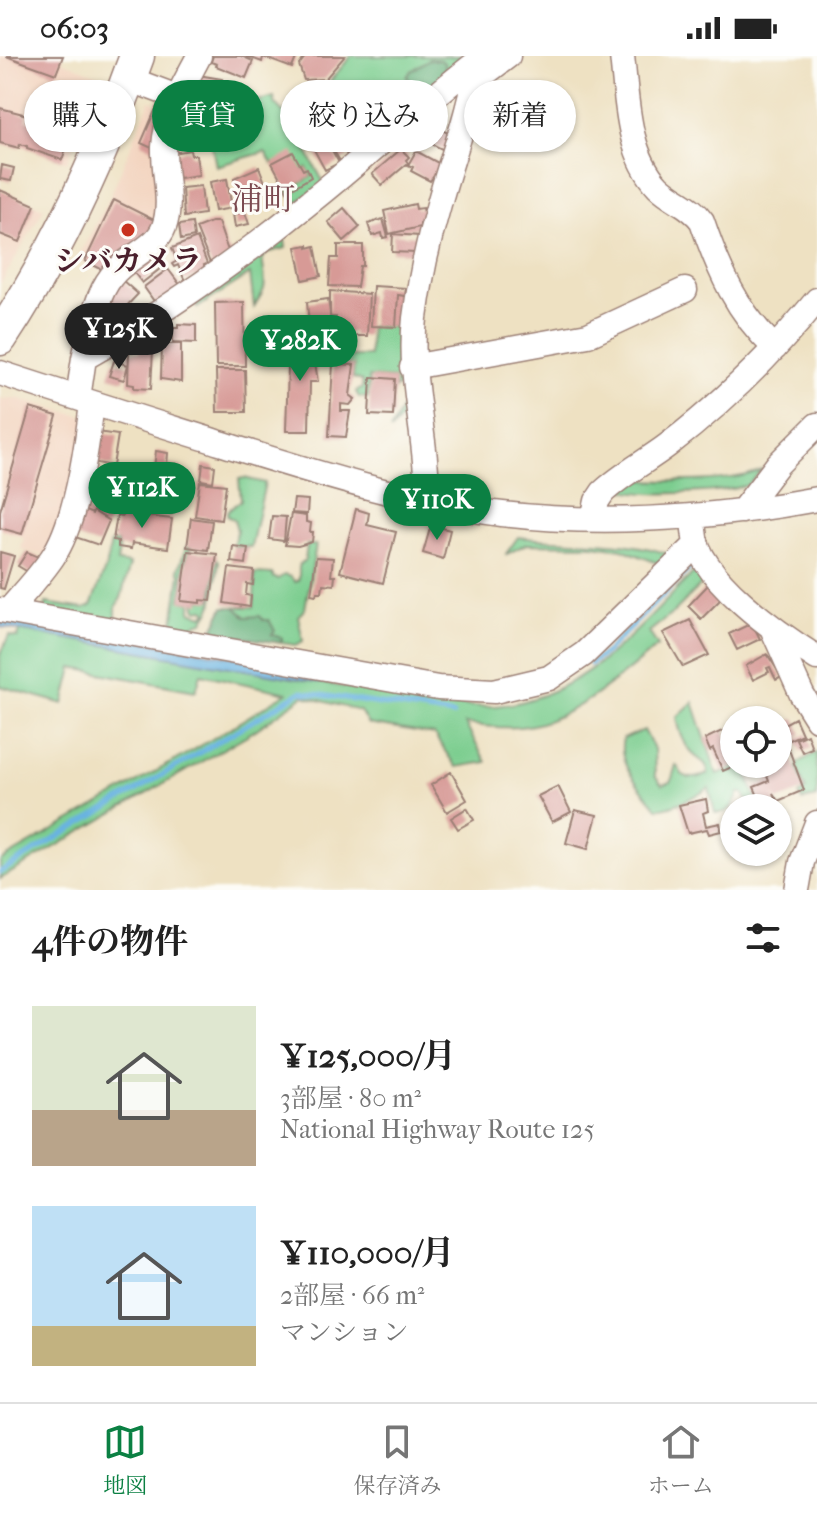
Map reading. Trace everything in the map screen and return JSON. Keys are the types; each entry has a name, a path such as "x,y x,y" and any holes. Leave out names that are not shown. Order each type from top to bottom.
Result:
{"highway":[{"path":"0,338 80,193 133,68"}],"street":[{"path":"186,80 199,56"},
{"path":"84,358 149,320 240,256 307,205 477,64 508,56"},
{"path":"622,56 629,120 639,156 651,179 666,194 695,212 702,221 733,296 751,323 775,348"},
{"path":"427,501 427,463 412,367 416,316 428,244 469,109 477,64"},
{"path":"133,68 152,81"},
{"path":"3,615 54,556 62,538 81,470 84,358 103,289 122,264 149,245 164,228 165,152"},
{"path":"412,367 588,335 685,290"},
{"path":"593,519 597,501 611,485 669,445 710,410 775,348 817,300"},
{"path":"0,373 357,485 503,514 593,519 693,516 817,499"},
{"path":"742,511 778,464 817,425"},
{"path":"693,516 695,546 712,574 773,630 817,658"},
{"path":"3,615 438,688 494,691 549,678 584,654 695,546"},
{"path":"773,630 802,695 817,719"},
{"path":"797,890 802,862 817,823"}],"shaded area":[{"path":"0,56 63,56 62,61 102,77 101,80 24,80 24,147 0,143"},
{"path":"152,102 152,152 169,152 166,213 112,275 78,258 109,199 129,152 136,152 136,134"},
{"path":"38,152 71,152 67,162"},
{"path":"0,190 44,208 0,285"},
{"path":"15,398 90,418 48,557 21,549 24,537 0,530 0,399"}],"green space":[{"path":"351,56 461,56 461,65 443,80 331,80"},
{"path":"429,59 441,60 445,64 447,77 443,80 409,80 410,72"},
{"path":"274,97 280,109 280,152 307,152 324,183 295,204 287,191 311,177 307,168 303,170 272,163 265,152 216,166 213,152 264,152 264,100"},
{"path":"284,233 286,248 264,257 264,289 254,307 250,274 197,308 194,301"},
{"path":"405,306 411,407 390,431 406,399 404,383 394,389 395,379 369,377 368,398 359,397 356,392 362,388 362,381 353,378 354,366 344,365 346,356 369,356 370,326 396,327 396,319"},
{"path":"763,469 745,486 720,490 644,493 621,488 629,479 717,480"},
{"path":"239,479 265,483 251,547 233,546 237,530 234,519 228,517 227,512 241,500"},
{"path":"518,537 616,543 674,556 665,566 622,549 593,545 526,544 505,555"},
{"path":"111,542 117,542 117,562 130,564 116,606 116,622 45,611 46,603 84,609 91,606 107,564"},
{"path":"307,545 316,545 305,609 298,616 303,641 296,645 282,643 282,638 271,635 262,620 246,617 235,607 254,607 255,573 272,574 278,579 284,575 295,582 299,579 299,565 305,560"},
{"path":"186,547 191,547 184,564 181,600 191,602 191,611 203,616 207,612 197,610 195,602 211,600 216,558 219,561 212,607 203,622 193,625 190,633 148,629 149,622 173,625 178,570"},
{"path":"696,570 707,579 649,632 658,646 599,693 566,713 533,725 465,724 486,762 456,767 434,735 368,724 360,711 304,696 254,731 0,879 0,861 287,693 201,674 196,691 73,668 64,704 0,686 0,655 9,636 18,638 20,630 401,697 470,706 497,706 539,696 566,685 590,670 635,632"},
{"path":"224,607 235,607 246,617 260,616 263,620 269,620 275,631 272,635 282,638 282,643 214,633"},
{"path":"693,702 717,774 720,773 720,778 749,778 755,794 720,794 720,812 715,813 709,788 676,804 657,808 627,767 623,758 623,739 644,730 654,749 655,776 662,785 671,782 676,765 688,777 708,774 705,765 682,737 677,717"},
{"path":"817,752 817,797 802,801 799,795 806,790 798,763"}],"water":[{"path":"0,616 325,673 321,683 0,627"}],"building":[{"path":"6,56 63,56 56,74"},
{"path":"213,56 241,56 253,61 246,78 216,66 211,62"},
{"path":"246,56 297,56 292,68 263,57 262,62"},
{"path":"306,56 345,56 325,79 304,80 299,65"},
{"path":"198,75 222,79 222,80 196,80"},
{"path":"0,108 24,114 24,145 20,144 19,148 0,143"},
{"path":"152,118 152,148 141,143"},
{"path":"448,133 456,137 448,152"},
{"path":"39,152 65,152 62,160"},
{"path":"190,152 196,155 199,175 172,179 168,154"},
{"path":"293,152 303,170 307,168 311,177 287,191 272,163"},
{"path":"315,152 333,152 339,163 325,170"},
{"path":"335,152 345,152 348,157 340,161"},
{"path":"398,152 404,152 409,157 406,160 408,163 382,185 372,174"},
{"path":"418,152 442,165 430,181 411,171 413,167 408,165"},
{"path":"2,165 14,168 11,181 0,179"},
{"path":"259,167 268,190 248,198 246,193 241,196 234,178"},
{"path":"227,179 232,208 215,211 210,182"},
{"path":"201,186 204,214 184,217 182,188"},
{"path":"0,190 35,205 20,242 0,234"},
{"name":"シバカメラ","path":"114,200 160,223 107,272 85,261"},
{"path":"415,204 416,209 423,208 426,222 420,223 420,227 389,234 384,211"},
{"path":"344,208 360,227 344,241 328,222"},
{"path":"245,212 249,224 235,227 233,214"},
{"path":"383,219 388,237 383,238 382,233 372,236 368,224"},
{"path":"218,222 232,254 212,268 196,228"},
{"path":"192,223 194,237 181,240 179,225"},
{"path":"393,234 419,236 417,253 392,252"},
{"path":"197,238 207,264 204,265 207,273 185,281 178,265 174,267 172,264 177,261 172,248"},
{"path":"308,245 308,248 315,246 321,276 303,280 296,247"},
{"path":"338,245 363,245 363,266 360,266 357,287 329,286 331,258 338,258"},
{"path":"149,252 161,268 142,283 130,267"},
{"path":"168,269 181,286 156,304 144,287"},
{"path":"122,280 138,294 121,312 129,320 114,336 105,328 111,321 102,313 112,302 106,297"},
{"path":"373,286 406,288 405,296 398,295 396,327 371,326"},
{"path":"330,291 369,294 367,336 353,336 353,332 339,334 336,317 330,317"},
{"path":"328,299 331,321 309,324 307,302"},
{"path":"244,302 245,366 216,366 215,303"},
{"path":"178,324 196,325 196,343 173,342 173,328 178,328"},
{"path":"289,335 311,337 318,382 310,382 309,431 286,431"},
{"path":"162,344 181,344 181,382 161,379"},
{"path":"139,349 153,349 151,389 134,388 134,385 128,384 129,352 139,352"},
{"path":"114,361 128,365 124,380 109,376"},
{"path":"333,364 354,365 350,395 355,399 350,405 341,404 341,411 350,411 346,437 329,436"},
{"path":"216,370 245,370 246,412 217,412"},
{"path":"371,377 395,379 393,416 369,415"},
{"path":"30,408 57,416 22,534 0,528 0,511"},
{"path":"97,432 118,435 113,466 92,462"},
{"path":"156,451 168,453 167,465 181,467 172,514 149,512 146,508"},
{"path":"203,464 215,466 213,482 201,480"},
{"path":"200,482 226,485 221,520 195,516"},
{"path":"133,488 145,489 143,507 132,506"},
{"path":"294,499 308,500 307,514 292,513"},
{"path":"356,509 369,513 367,525 396,532 383,583 340,572"},
{"path":"83,510 92,514 93,511 109,521 99,545 72,536"},
{"path":"123,511 172,519 168,548 132,543 131,549 118,547 118,541 113,540 117,515 122,516"},
{"path":"291,514 306,516 306,522 311,523 312,542 298,546 285,545"},
{"path":"272,516 286,517 284,541 269,539"},
{"path":"191,518 212,521 208,550 187,547"},
{"path":"431,525 450,530 443,559 423,553"},
{"path":"233,546 248,548 246,564 231,562"},
{"path":"188,551 217,554 211,601 181,601"},
{"path":"0,552 14,556 4,589 0,588"},
{"path":"27,552 43,559 33,575 18,566"},
{"path":"316,557 333,558 331,576 335,576 334,585 323,584 322,592 316,595 311,594"},
{"path":"229,568 254,571 253,585 247,584 246,595 251,596 250,607 224,603"},
{"path":"708,585 721,599 701,619 688,606"},
{"path":"690,620 709,655 683,667 663,633"},
{"path":"752,623 760,639 737,650 729,634"},
{"path":"767,654 782,677 776,680 770,667 767,668 769,672 753,680 746,666"},
{"path":"795,718 802,734 792,739 792,720"},
{"path":"720,732 720,764 713,749 710,751 705,739"},
{"path":"807,734 812,748 802,752 796,739"},
{"path":"792,758 804,790 792,795 757,794 754,787 769,781 768,778 792,778"},
{"path":"451,772 467,800 447,812 431,785"},
{"path":"558,786 571,812 552,822 538,796"},
{"path":"706,799 708,811 703,813 706,826 720,823 720,831 709,834 707,829 688,833 679,805"},
{"path":"467,808 474,820 458,829 451,818"},
{"path":"575,810 597,815 588,849 566,843"}],"waterway":[{"path":"590,664 605,653 689,569"},
{"path":"0,872 301,692 453,715"}],"place":[{"name":"シバカメラ","path":"128,230"}],"district":[{"name":"浦町","path":"263,199"}]}
